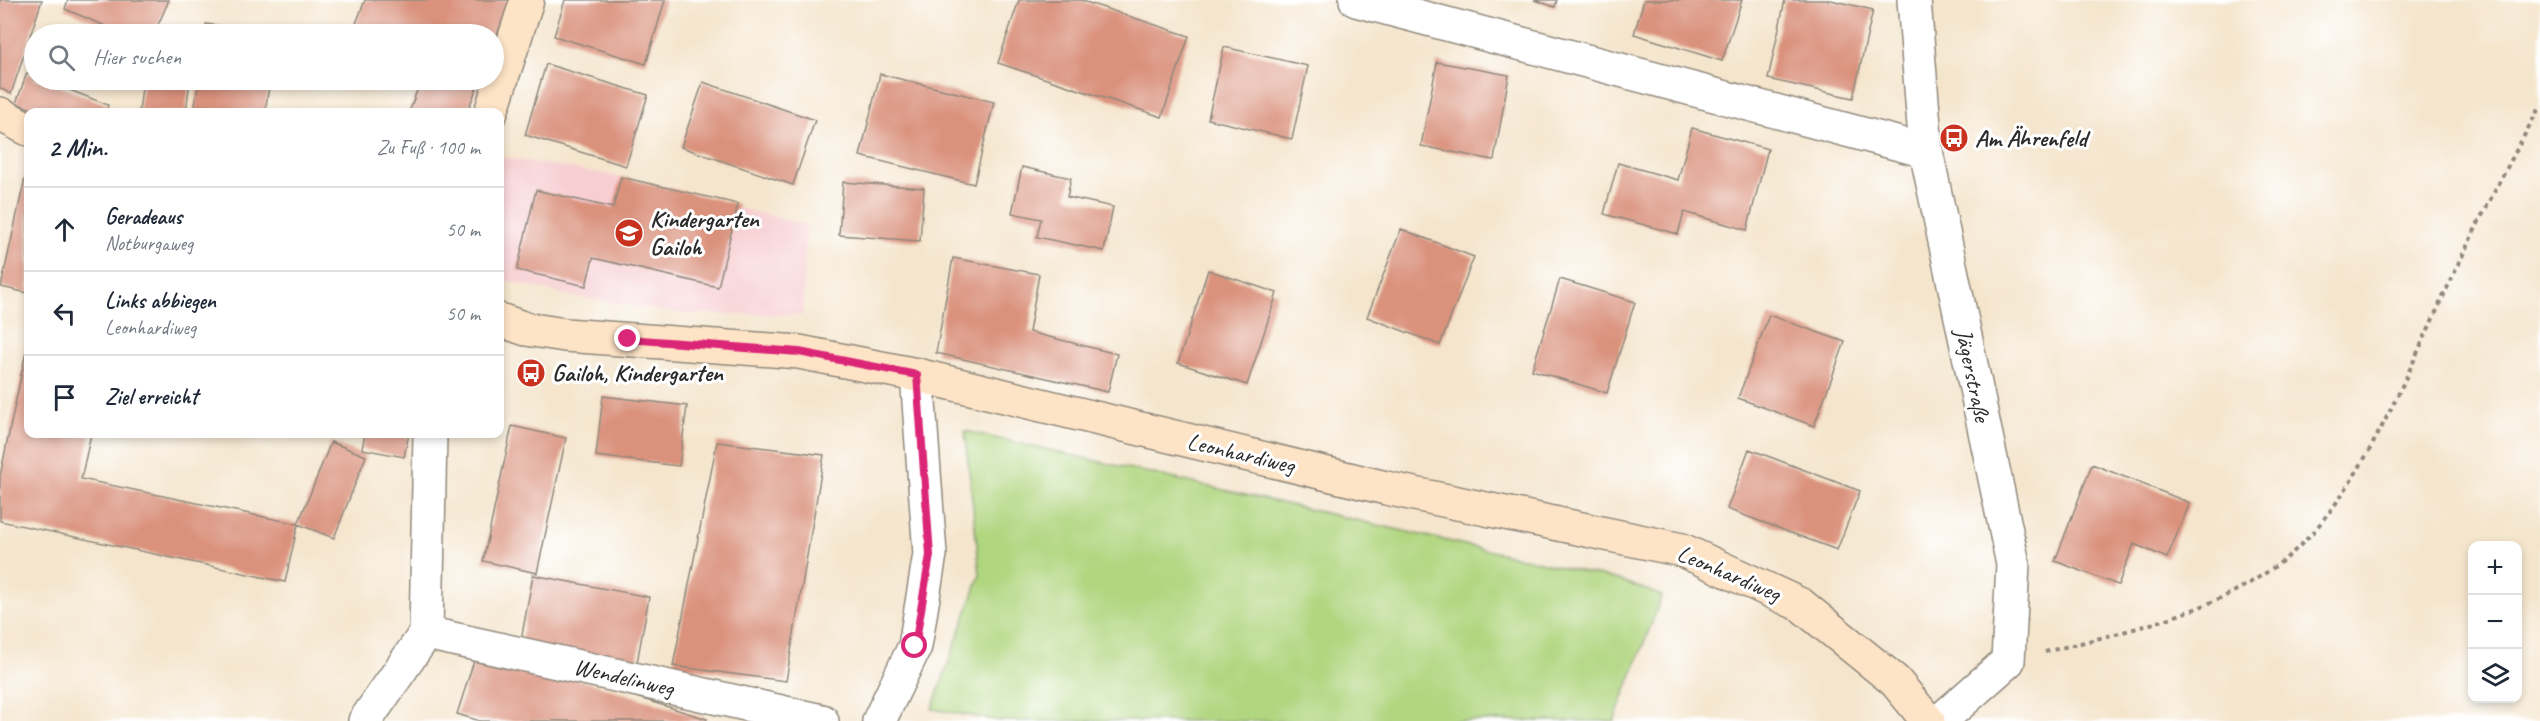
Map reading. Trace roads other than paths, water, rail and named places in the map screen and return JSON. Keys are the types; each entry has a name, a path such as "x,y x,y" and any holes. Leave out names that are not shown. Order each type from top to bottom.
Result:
{"street":[{"path":"504,72 527,0"},
{"path":"1356,0 1926,152"},
{"name":"Jägerstraße","path":"1914,0 1926,152 2013,564 2008,661 1940,721"},
{"path":"492,108 498,90"},
{"path":"0,114 24,127"},
{"name":"Leonhardiweg","path":"504,321 526,329 566,335 799,352 917,375 1386,488 1682,550 1801,605 1896,681 1928,721"},
{"path":"879,721 915,646 930,555 917,375"},
{"path":"365,721 426,633 430,438"},
{"name":"Wendelinweg","path":"426,633 822,721"}],"place":[{"name":"Am Ährenfeld","path":"1954,138"},
{"name":"Kindergarten Gailoh","path":"629,233"},
{"name":"Gailoh, Kindergarten","path":"531,373"}]}
